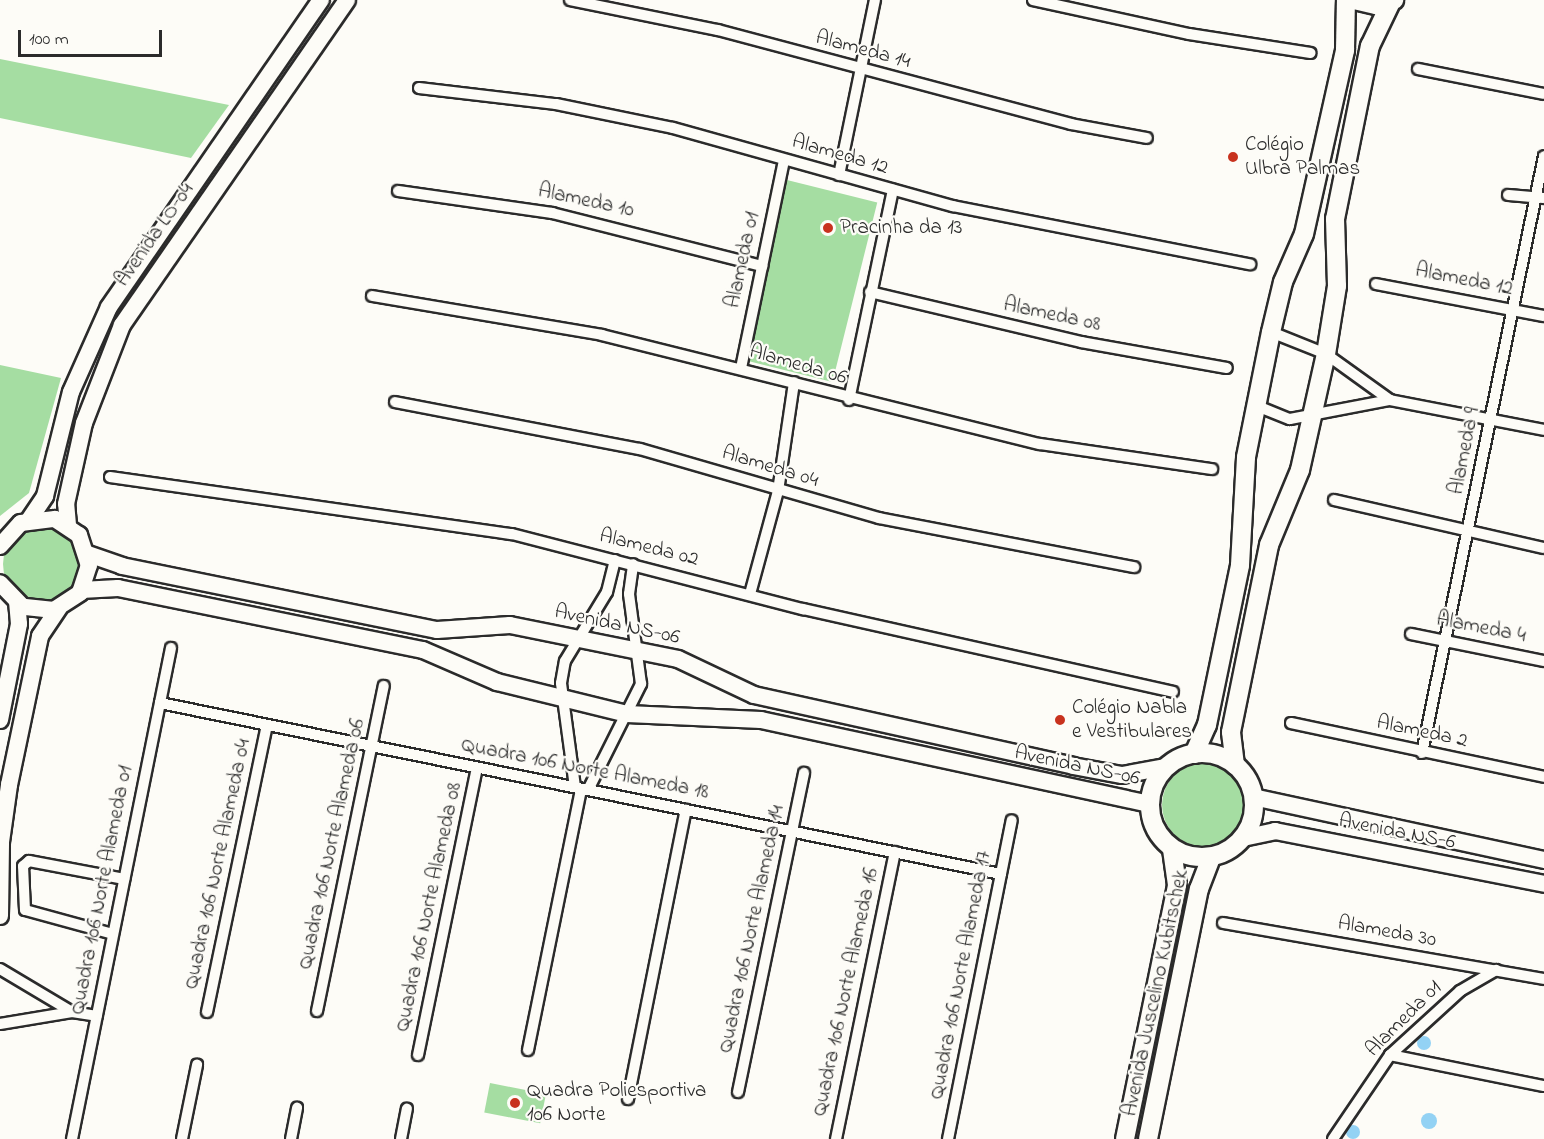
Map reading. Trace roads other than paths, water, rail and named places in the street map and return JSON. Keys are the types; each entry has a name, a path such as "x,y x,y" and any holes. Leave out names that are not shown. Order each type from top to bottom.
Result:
{"main road":[{"path":"1346,0 1345,50 1310,214 1283,282 1246,457 1240,565 1207,724 1194,753 1166,767 1150,804 1160,836 1172,848 1211,857 1243,838 1253,797 1235,765 1232,732 1267,553 1295,485 1326,354 1336,293 1335,219 1370,46 1393,1 1354,0"},
{"path":"1194,753 1235,765"},
{"name":"Avenida Juscelino Kubitschek","path":"1125,1139 1177,885 1172,848"},
{"name":"Avenida Juscelino Kubitschek","path":"1148,1139 1199,889 1211,857"}],"street":[{"name":"Avenida LO-04","path":"29,520 45,496 71,393 109,307 321,0"},
{"name":"Avenida LO-04","path":"68,525 66,504 84,423 122,325 347,0"},
{"name":"Alameda 14","path":"570,0 717,30 861,70 1147,138"},
{"path":"840,174 875,0"},
{"path":"1033,0 1190,34 1311,53"},
{"path":"1418,69 1544,94"},
{"name":"Alameda 12","path":"419,88 590,111 705,136 893,190 1019,221 1250,264"},
{"name":"Alameda 9","path":"1422,753 1514,310 1540,197 1544,156"},
{"name":"Alameda 01","path":"741,368 784,160"},
{"path":"849,400 893,190"},
{"name":"Alameda 10","path":"398,191 552,213 762,266"},
{"path":"1508,195 1540,197"},
{"name":"Alameda 12","path":"1376,284 1544,316"},
{"name":"Alameda 08","path":"870,292 1070,339 1227,368"},
{"name":"Alameda 06","path":"372,296 553,324 741,368 849,400 1040,444 1212,469"},
{"path":"1271,332 1326,354 1390,400"},
{"path":"750,594 778,490 794,382"},
{"path":"1257,406 1290,419 1390,400 1544,430"},
{"name":"Alameda 04","path":"395,402 640,449 879,518 1134,567"},
{"name":"Alameda 02","path":"110,477 461,525 1173,692"},
{"path":"1334,500 1544,548"},
{"path":"0,546 14,528 29,520 49,518 68,525 88,554 81,590 58,608 40,635 9,785 1,842 0,916"},
{"name":"Avenida NS-06","path":"88,554 122,566 437,630 510,625 678,659 754,695 1073,766 1122,775 1166,767"},
{"path":"581,789 564,701 565,661 575,638 608,592 615,560"},
{"path":"528,1050 581,789 627,714 641,684 628,594 633,564"},
{"path":"0,583 17,603 37,611 58,608"},
{"name":"Avenida NS-06","path":"81,590 118,588 423,650 497,682 564,701 627,714 761,720 1150,804"},
{"path":"0,720 20,620 17,603"},
{"name":"Alameda 4","path":"1411,634 1544,661"},
{"name":"Quadra 106 Norte Alameda 01","path":"72,1139 171,648"},
{"name":"Quadra 106 Norte Alameda 06","path":"317,1011 384,686"},
{"name":"Quadra 106 Norte Alameda 18","path":"160,703 1001,874"},
{"name":"Alameda 2","path":"1292,723 1422,753 1544,777"},
{"name":"Quadra 106 Norte Alameda 04","path":"207,1012 267,725"},
{"name":"Quadra 106 Norte Alameda 08","path":"418,1055 477,768"},
{"name":"Quadra 106 Norte Alameda 14","path":"738,1092 804,773"},
{"name":"Avenida NS-6","path":"1253,797 1544,861"},
{"path":"628,1099 686,810"},
{"name":"Quadra 106 Norte Alameda 17","path":"948,1139 1012,820"},
{"name":"Avenida NS-6","path":"1243,838 1275,831 1544,884"},
{"name":"Quadra 106 Norte Alameda 16","path":"836,1139 895,852"},
{"path":"113,934 24,910 23,866 29,861 124,879"},
{"name":"Alameda 30","path":"1223,923 1544,979"},
{"path":"0,969 72,1012"},
{"name":"Alameda 01","path":"1333,1139 1390,1055 1460,992 1496,970"},
{"path":"0,1024 72,1012 97,1016"},
{"path":"1390,1055 1544,1086"},
{"path":"182,1139 197,1065"},
{"path":"291,1139 297,1108"},
{"path":"401,1139 407,1109"}],"water":[{"path":"1424,1036 1429,1038 1431,1043 1429,1048 1424,1050 1419,1048 1417,1043 1419,1038"},
{"path":"1429,1113 1437,1121 1429,1129 1421,1121"},
{"path":"1350,1125 1356,1125 1360,1132 1356,1139 1350,1139 1346,1135 1346,1129"}],"place":[{"name":"Colégio Ulbra Palmas","path":"1233,157"},
{"name":"Pracinha da 13","path":"828,228"},
{"name":"Colégio Nabla e Vestibulares","path":"1060,720"},
{"name":"Quadra Poliesportiva 106 Norte","path":"515,1103"}]}
